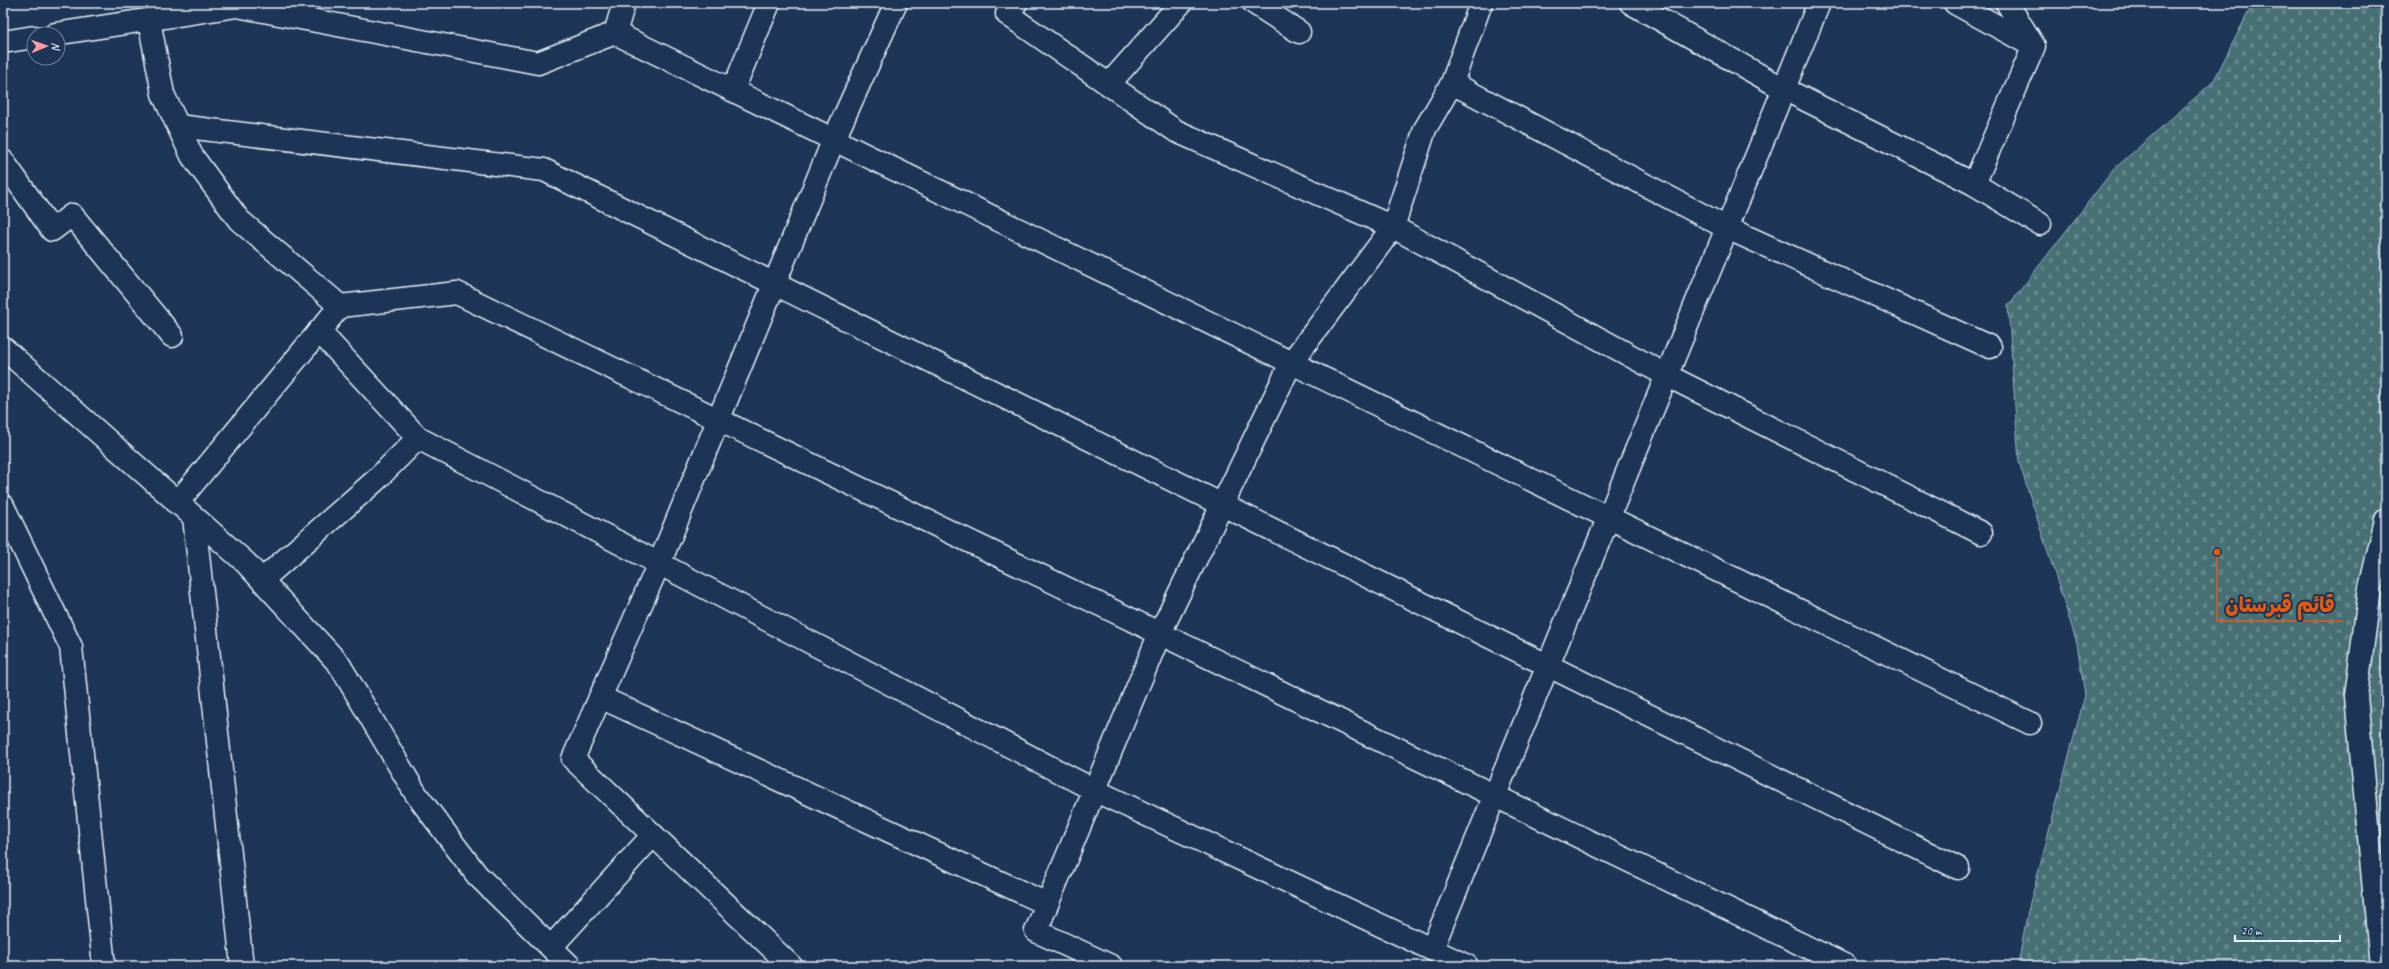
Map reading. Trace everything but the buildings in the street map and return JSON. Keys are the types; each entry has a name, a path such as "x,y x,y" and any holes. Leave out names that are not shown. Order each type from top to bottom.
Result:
{"street":[{"path":"615,33 624,3"},
{"path":"733,90 769,3"},
{"path":"791,966 573,759 719,419 834,139 896,3"},
{"path":"1016,3 1007,14 1176,130 1392,227 1666,375 1981,533"},
{"path":"1109,84 1180,3"},
{"path":"1254,3 1299,32"},
{"path":"1111,966 1036,931 1160,633 1291,363 1392,227 1425,129 1452,83 1481,3"},
{"path":"1631,3 1784,89 1974,184 2040,224"},
{"path":"1432,950 1819,3"},
{"path":"1955,3 2034,46"},
{"path":"2007,3 2034,46"},
{"path":"66,32 149,20 238,4 538,64 615,33 2030,723"},
{"path":"149,20 163,94 192,156 239,220 340,306"},
{"path":"3,42 26,38"},
{"path":"1974,184 2034,46"},
{"path":"1452,83 1727,228 1990,347"},
{"path":"178,126 544,170 1958,868"},
{"path":"3,161 52,230 72,215 172,336"},
{"path":"177,503 340,306 457,293 1846,966"},
{"path":"319,331 418,438 1094,790 1467,966"},
{"path":"3,348 245,562 262,580 339,664 416,794 477,875 570,966"},
{"path":"262,580 376,480 418,438"},
{"path":"3,506 71,647 104,966"},
{"path":"194,517 242,966"},
{"path":"2381,966 2356,696 2370,588 2386,520"},
{"path":"600,697 1047,904"},
{"path":"550,947 653,835"}],"green space":[{"path":"2253,3 2386,3 2386,966 2018,966 2027,915 2085,695 2077,643 2019,462 2008,306 2114,169 2213,82"}],"place":[{"name":"قائم قبرستان","path":"2217,552"}]}
